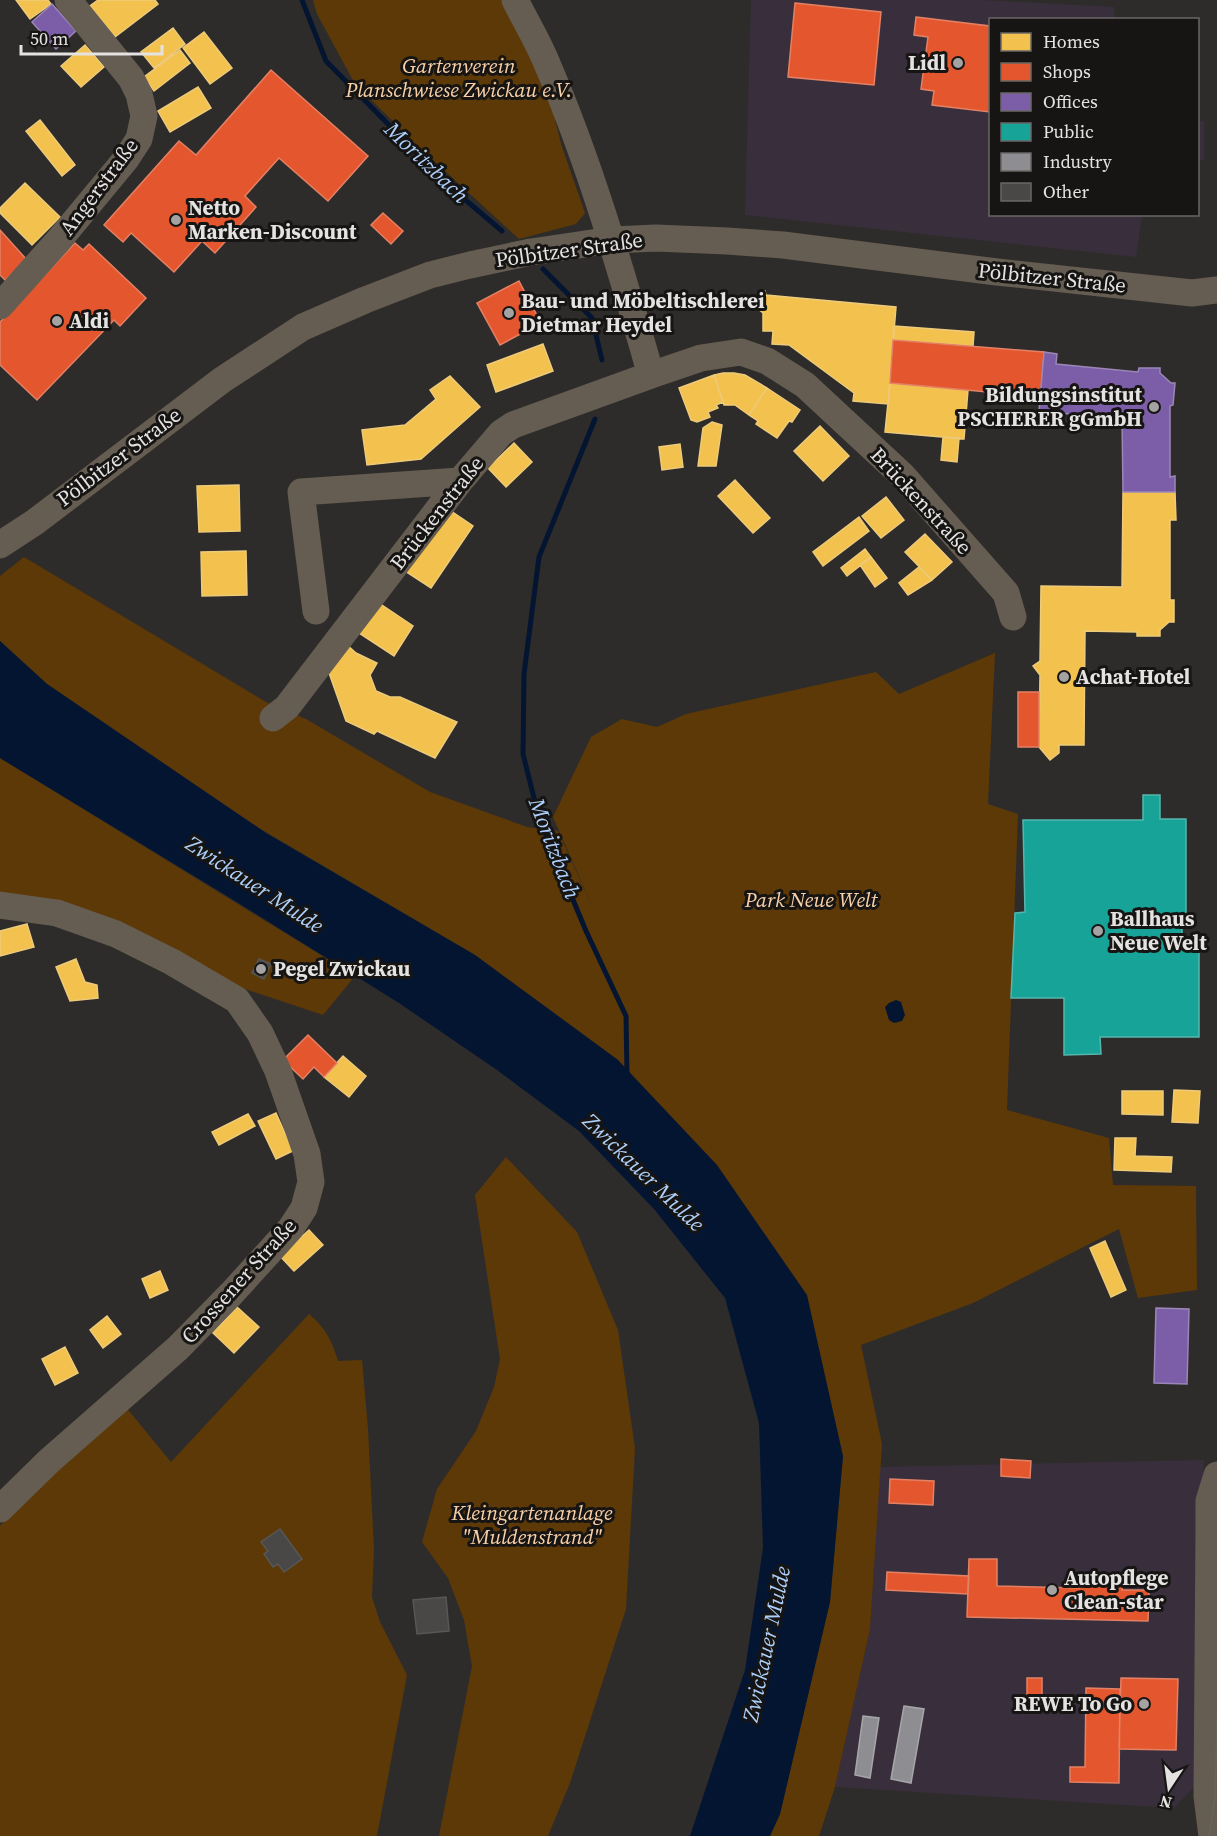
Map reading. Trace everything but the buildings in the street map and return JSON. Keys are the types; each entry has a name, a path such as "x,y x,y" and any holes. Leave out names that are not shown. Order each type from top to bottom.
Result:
{"street":[{"name":"Angerstraße","path":"0,306 59,240 126,159 139,139 144,116 139,94 131,78 68,0"},
{"path":"515,0 547,63 565,106 612,240 651,375"},
{"name":"Pölbitzer Straße","path":"0,545 35,522 222,380 303,327 430,274 531,252 612,240 668,239 783,245 1181,292 1217,290"},
{"name":"Brückenstraße","path":"273,718 287,707 460,481 501,433 513,425 701,358 741,352 767,361 805,385 903,476 1006,592 1012,617"},
{"path":"316,611 301,492 460,481"},
{"name":"Crossener Straße","path":"0,905 57,913 116,933 237,1000 260,1033 278,1071 307,1154 311,1182 304,1208 291,1228 232,1293 178,1348 49,1461 0,1509"},
{"path":"1212,1836 1207,1796 1209,1501 1217,1475"}],"shaded area":[{"path":"751,0 981,0 1114,7 1114,18 989,18 989,216 1142,216 1136,257 745,215"},
{"path":"1199,121 1204,121 1204,160 1199,160"},
{"path":"1204,1460 1196,1785 1174,1808 835,1787 870,1629 880,1467"}],"green space":[{"name":"Gartenverein Planschwiese Zwickau e.V.","path":"313,0 501,0 523,34 547,86 561,144 585,213 576,224 519,239 421,149 355,84 317,14"},
{"name":"Park Neue Welt","path":"24,557 266,702 306,719 430,792 527,827 558,831 597,917 553,817 591,737 622,719 657,727 686,714 876,672 899,694 995,653 988,804 1018,814 1007,1110 1109,1138 1113,1185 1196,1186 1197,1290 1138,1298 1119,1229 973,1303 861,1345 882,1444 870,1629 835,1787 819,1836 770,1836 780,1814 830,1602 843,1456 618,1060 475,955 259,828 47,684 0,641 0,576"},
{"path":"0,758 355,976 323,1015 239,987 0,899"},
{"name":"Kleingartenanlage \"Muldenstrand\"","path":"506,1157 577,1232 618,1330 635,1448 626,1609 570,1783 548,1836 439,1836 472,1666 464,1620 448,1578 422,1542 437,1489 476,1431 494,1387 500,1359 475,1195"},
{"path":"309,1314 327,1335 338,1361 362,1360 374,1549 372,1597 380,1622 407,1675 377,1836 0,1836 0,1526 28,1489 125,1406 171,1462"}],"water":[{"name":"Zwickauer Mulde","path":"0,641 47,684 266,833 475,955 618,1060 717,1165 807,1295 843,1456 830,1602 780,1814 770,1836 690,1836 745,1670 763,1548 759,1423 725,1298 654,1209 579,1131 497,1070 399,1003 0,758"},
{"path":"896,1000 901,1002 905,1015 902,1021 894,1023 889,1020 885,1007"}],"waterway":[{"name":"Moritzbach","path":"302,0 326,61 449,186 502,231"},
{"name":"Moritzbach","path":"543,269 592,318 602,360"},
{"name":"Moritzbach","path":"595,419 539,557 524,674 523,754 539,818 586,931 626,1016 627,1075"}],"tram line":[{"path":"1209,1836 1215,1799 1217,1718"}],"place":[{"name":"Lidl","path":"958,63"},
{"name":"Netto Marken-Discount","path":"176,220"},
{"name":"Bau- und Möbeltischlerei Dietmar Heydel","path":"509,313"},
{"name":"Aldi","path":"57,321"},
{"name":"Bildungsinstitut PSCHERER gGmbH","path":"1154,407"},
{"name":"Achat-Hotel","path":"1064,677"},
{"name":"Ballhaus Neue Welt","path":"1098,931"},
{"name":"Pegel Zwickau","path":"261,969"},
{"name":"Autopflege Clean-star","path":"1052,1590"},
{"name":"REWE To Go","path":"1144,1704"}]}
